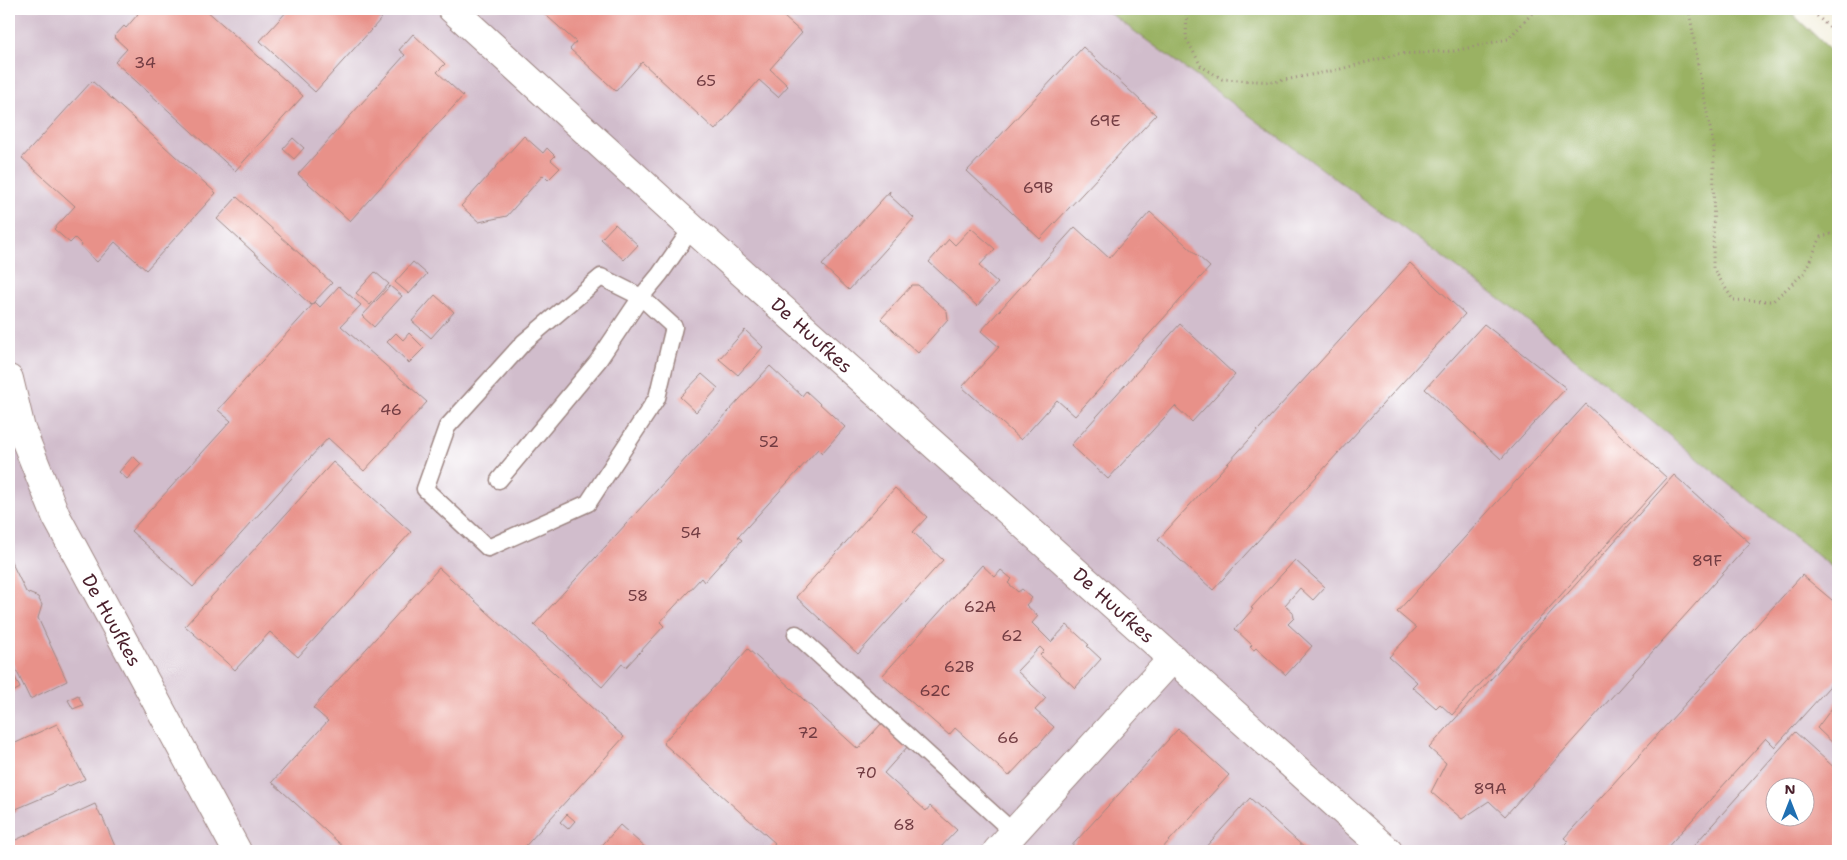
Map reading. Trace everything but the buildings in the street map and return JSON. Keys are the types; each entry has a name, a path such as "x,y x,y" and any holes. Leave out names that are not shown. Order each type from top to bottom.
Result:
{"street":[{"name":"De Huufkes","path":"452,9 692,228 1388,851"},
{"name":"De Huufkes","path":"9,379 21,428 56,516 238,851"},
{"path":"1005,842 1173,658"}],"lane":[{"path":"499,480 598,361 641,297 660,274 692,228"},
{"path":"601,277 641,297 674,327 658,398 588,503 488,548 425,489 447,427 524,342 601,277"},
{"path":"796,634 1005,842"}],"path":[{"path":"1187,9 1186,38 1201,66 1222,79 1274,82 1337,70 1398,54 1454,51 1508,39 1536,9"},
{"path":"1689,9 1714,148 1712,268 1733,300 1773,301 1804,273 1821,238 1838,232"},
{"path":"1810,9 1838,36"}],"shaded area":[{"path":"9,9 1104,9 1508,305 1838,563 1838,851 9,851"}],"green space":[{"path":"1104,9 1787,9 1838,57 1838,572 1508,305"}]}
